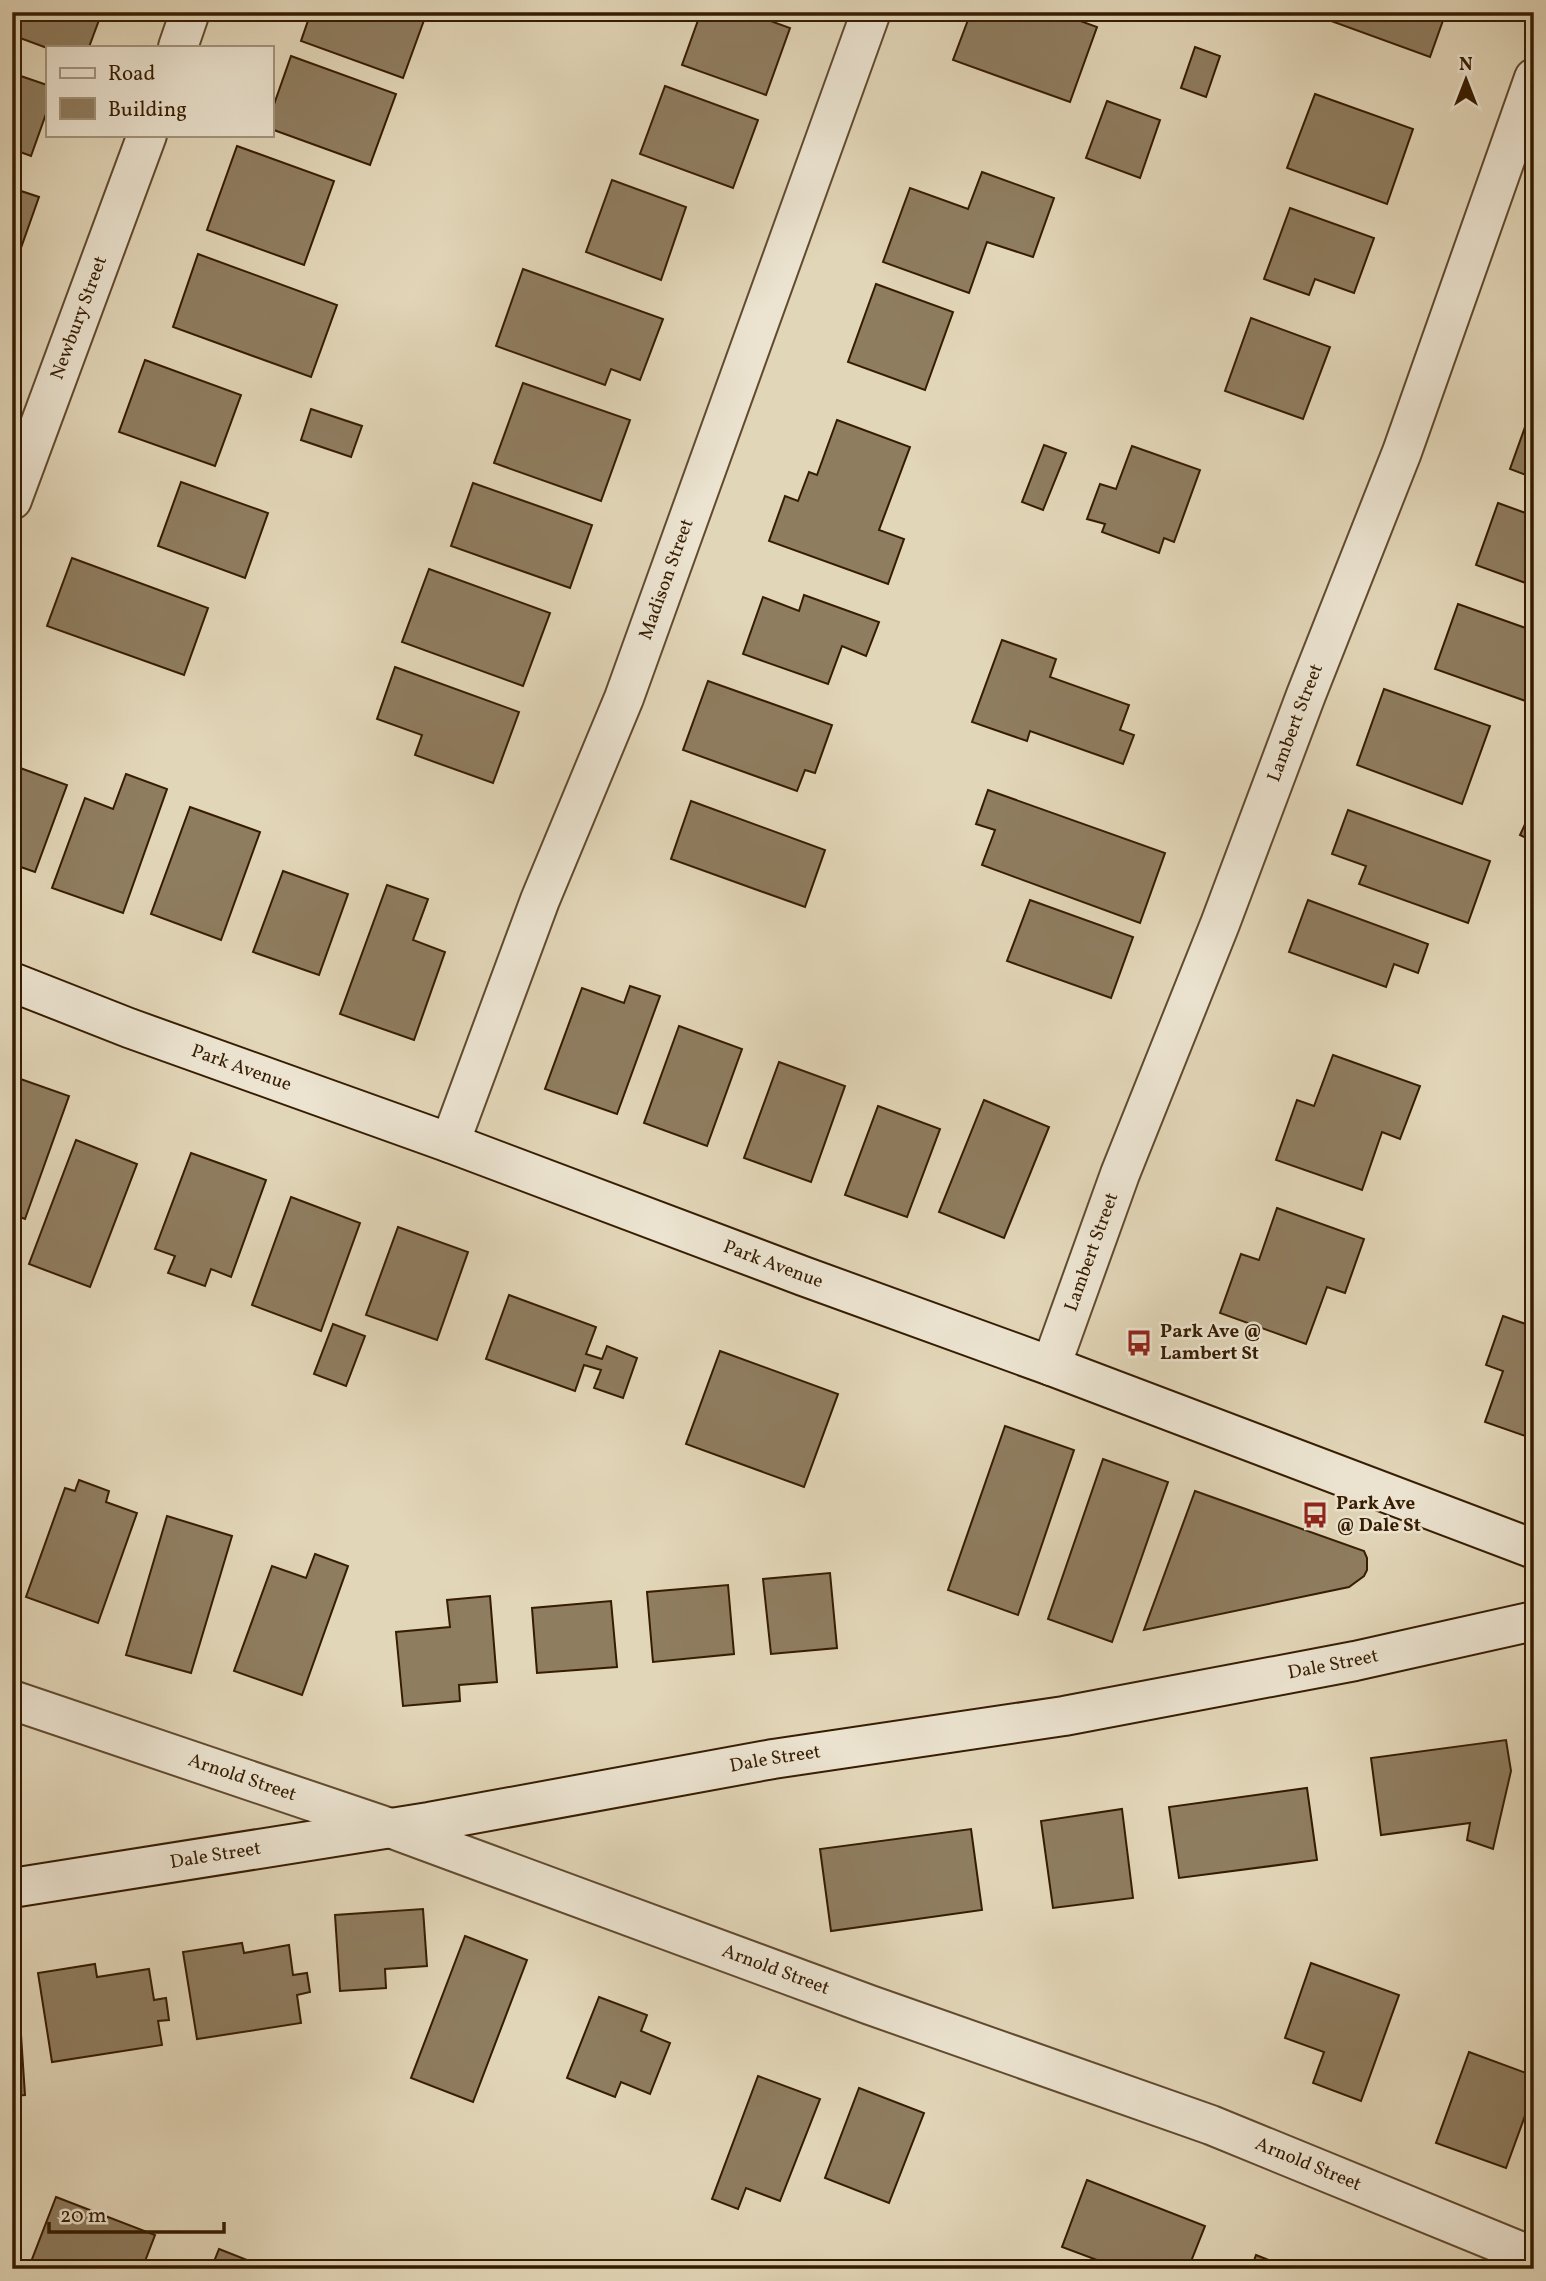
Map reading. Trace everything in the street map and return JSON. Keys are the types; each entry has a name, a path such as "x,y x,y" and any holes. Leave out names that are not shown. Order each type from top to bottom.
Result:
{"street":[{"path":"178,46 190,12"},
{"name":"Madison Street","path":"450,1143 540,900 624,698 871,12"},
{"name":"Lambert Street","path":"1051,1366 1120,1174 1220,924 1311,682 1402,452 1534,78"},
{"name":"Newbury Street","path":"12,500 147,136"},
{"name":"Park Avenue","path":"12,982 129,1028 450,1143 1051,1366 1534,1549"},
{"name":"Dale Street","path":"12,1888 390,1828 773,1759 1064,1716 1355,1661 1534,1621"},
{"name":"Arnold Street","path":"12,1700 390,1828 870,2005 1211,2125 1534,2257"}],"building":[{"path":"12,12 102,12 89,46 46,48 12,35"},
{"path":"311,12 427,12 403,78 301,41"},
{"path":"701,12 746,12 790,28 766,95 682,65"},
{"path":"971,12 1056,12 1097,27 1070,102 953,60"},
{"path":"1164,12 1191,12 1188,21"},
{"path":"1335,12 1446,12 1430,57 1331,21"},
{"path":"1195,47 1220,56 1206,97 1181,88"},
{"path":"291,56 396,94 370,165 273,130 273,107"},
{"path":"12,73 46,85 46,114 31,156 12,149"},
{"path":"665,86 758,120 733,188 640,154"},
{"path":"1315,94 1413,129 1387,204 1287,168"},
{"path":"1107,101 1160,120 1140,178 1086,158"},
{"path":"237,146 334,181 304,265 207,230"},
{"path":"982,172 1054,198 1033,257 987,242 969,293 883,262 910,188 968,209"},
{"path":"612,180 686,207 661,280 586,252"},
{"path":"12,188 39,197 16,262 12,261"},
{"path":"1290,208 1374,238 1354,293 1315,279 1309,295 1264,279"},
{"path":"198,254 337,305 311,377 173,327"},
{"path":"523,269 663,319 640,380 611,369 605,385 496,346"},
{"path":"876,284 953,312 925,390 848,362"},
{"path":"1251,318 1330,347 1303,419 1225,391"},
{"path":"145,360 241,395 215,466 119,432"},
{"path":"523,383 630,420 601,501 494,463"},
{"path":"1534,402 1534,478 1510,469"},
{"path":"311,409 362,426 351,457 301,440"},
{"path":"837,420 910,447 879,530 904,539 888,584 769,541 785,496 798,501 809,472 817,475"},
{"path":"1044,445 1066,453 1043,510 1022,502"},
{"path":"1132,446 1200,470 1174,542 1164,538 1159,553 1102,532 1105,524 1087,519 1100,484 1116,489"},
{"path":"181,482 268,513 245,578 158,546"},
{"path":"473,483 592,525 570,588 451,546"},
{"path":"1498,503 1534,516 1534,586 1476,565"},
{"path":"72,558 208,608 184,675 47,626"},
{"path":"429,569 550,613 523,686 402,642"},
{"path":"804,595 879,622 866,656 842,646 828,684 743,654 763,597 799,611"},
{"path":"1458,604 1534,631 1534,704 1435,669"},
{"path":"1002,640 1056,659 1050,677 1129,705 1120,730 1134,735 1123,764 1030,731 1027,741 972,722"},
{"path":"395,667 519,712 493,783 415,755 422,735 377,719"},
{"path":"708,681 832,725 815,773 805,770 797,791 683,750"},
{"path":"1384,689 1490,726 1462,804 1357,765"},
{"path":"12,765 67,785 35,872 12,864"},
{"path":"126,774 167,789 123,913 52,888 85,798 113,809"},
{"path":"988,790 1165,853 1140,923 982,865 995,830 976,824"},
{"path":"691,801 825,850 805,907 671,859"},
{"path":"1534,805 1534,842 1520,835"},
{"path":"190,807 260,832 221,940 151,914"},
{"path":"1348,810 1490,861 1468,923 1359,884 1366,866 1332,854"},
{"path":"283,871 348,894 319,975 253,952"},
{"path":"387,885 428,899 413,940 445,952 414,1040 340,1014"},
{"path":"1030,900 1133,937 1111,998 1007,961"},
{"path":"1308,900 1428,944 1418,973 1394,964 1386,987 1289,952"},
{"path":"630,986 660,996 617,1114 545,1089 582,988 624,1003"},
{"path":"679,1026 742,1049 707,1146 644,1123"},
{"path":"1333,1055 1420,1086 1400,1139 1382,1132 1362,1190 1276,1160 1297,1100 1314,1106"},
{"path":"779,1062 845,1086 811,1182 744,1158"},
{"path":"12,1076 69,1096 25,1219 12,1214"},
{"path":"984,1100 1049,1127 1004,1238 939,1212"},
{"path":"878,1106 940,1129 907,1217 845,1195"},
{"path":"76,1140 137,1164 90,1287 29,1264"},
{"path":"191,1153 266,1180 231,1277 211,1269 205,1286 168,1273 175,1256 155,1249"},
{"path":"291,1197 360,1223 321,1331 252,1305"},
{"path":"1277,1208 1364,1239 1345,1293 1327,1287 1306,1344 1220,1313 1241,1254 1259,1260"},
{"path":"398,1227 468,1252 437,1340 366,1315"},
{"path":"509,1295 596,1327 586,1354 602,1359 607,1346 637,1358 623,1398 594,1388 601,1370 584,1365 575,1391 486,1359"},
{"path":"1503,1316 1534,1327 1534,1439 1485,1422 1503,1371 1486,1365"},
{"path":"333,1324 365,1336 346,1386 314,1374"},
{"path":"720,1351 838,1394 804,1487 686,1444"},
{"path":"1005,1426 1074,1450 1018,1615 948,1590"},
{"path":"1103,1459 1168,1482 1112,1642 1048,1619"},
{"path":"79,1480 109,1491 106,1502 137,1513 98,1623 26,1597 65,1488 75,1491"},
{"path":"1195,1491 1364,1551 1367,1570 1364,1576 1349,1587 1144,1630"},
{"path":"167,1516 232,1536 191,1673 126,1655"},
{"path":"315,1554 348,1566 302,1695 234,1671 272,1566 306,1578"},
{"path":"830,1573 837,1648 771,1654 763,1579"},
{"path":"728,1585 734,1654 653,1662 647,1592"},
{"path":"490,1596 497,1682 459,1685 460,1701 403,1706 396,1632 450,1627 447,1600"},
{"path":"611,1601 617,1667 537,1673 532,1608"},
{"path":"1506,1740 1511,1771 1493,1849 1467,1840 1470,1823 1381,1835 1371,1758"},
{"path":"1307,1788 1317,1860 1179,1878 1169,1807"},
{"path":"1122,1809 1133,1898 1053,1908 1041,1821"},
{"path":"971,1829 982,1910 831,1931 820,1849"},
{"path":"423,1909 427,1966 385,1969 386,1988 340,1991 335,1915"},
{"path":"465,1936 527,1960 473,2102 411,2078"},
{"path":"242,1943 244,1953 289,1945 293,1975 307,1973 310,1992 297,1995 301,2023 197,2039 183,1952"},
{"path":"1311,1963 1399,1995 1361,2101 1313,2083 1324,2052 1285,2038"},
{"path":"95,1964 97,1977 149,1969 154,2000 166,1998 169,2020 158,2021 162,2045 52,2062 38,1973"},
{"path":"12,1975 17,1975 25,2095 12,2096"},
{"path":"599,1997 647,2015 641,2031 670,2043 650,2094 621,2082 615,2097 567,2078"},
{"path":"1469,2052 1534,2076 1534,2091 1506,2168 1436,2143"},
{"path":"758,2076 820,2099 780,2201 746,2188 738,2209 712,2199"},
{"path":"859,2088 924,2113 889,2203 825,2178"},
{"path":"1087,2180 1205,2226 1188,2269 1121,2269 1062,2247"},
{"path":"56,2197 155,2235 142,2269 29,2267"},
{"path":"219,2249 270,2269 211,2269"},
{"path":"1256,2255 1291,2269 1251,2269"}],"place":[{"name":"Park Ave @ Lambert St","path":"1139,1343"},
{"name":"Park Ave @ Dale St","path":"1315,1515"}]}
